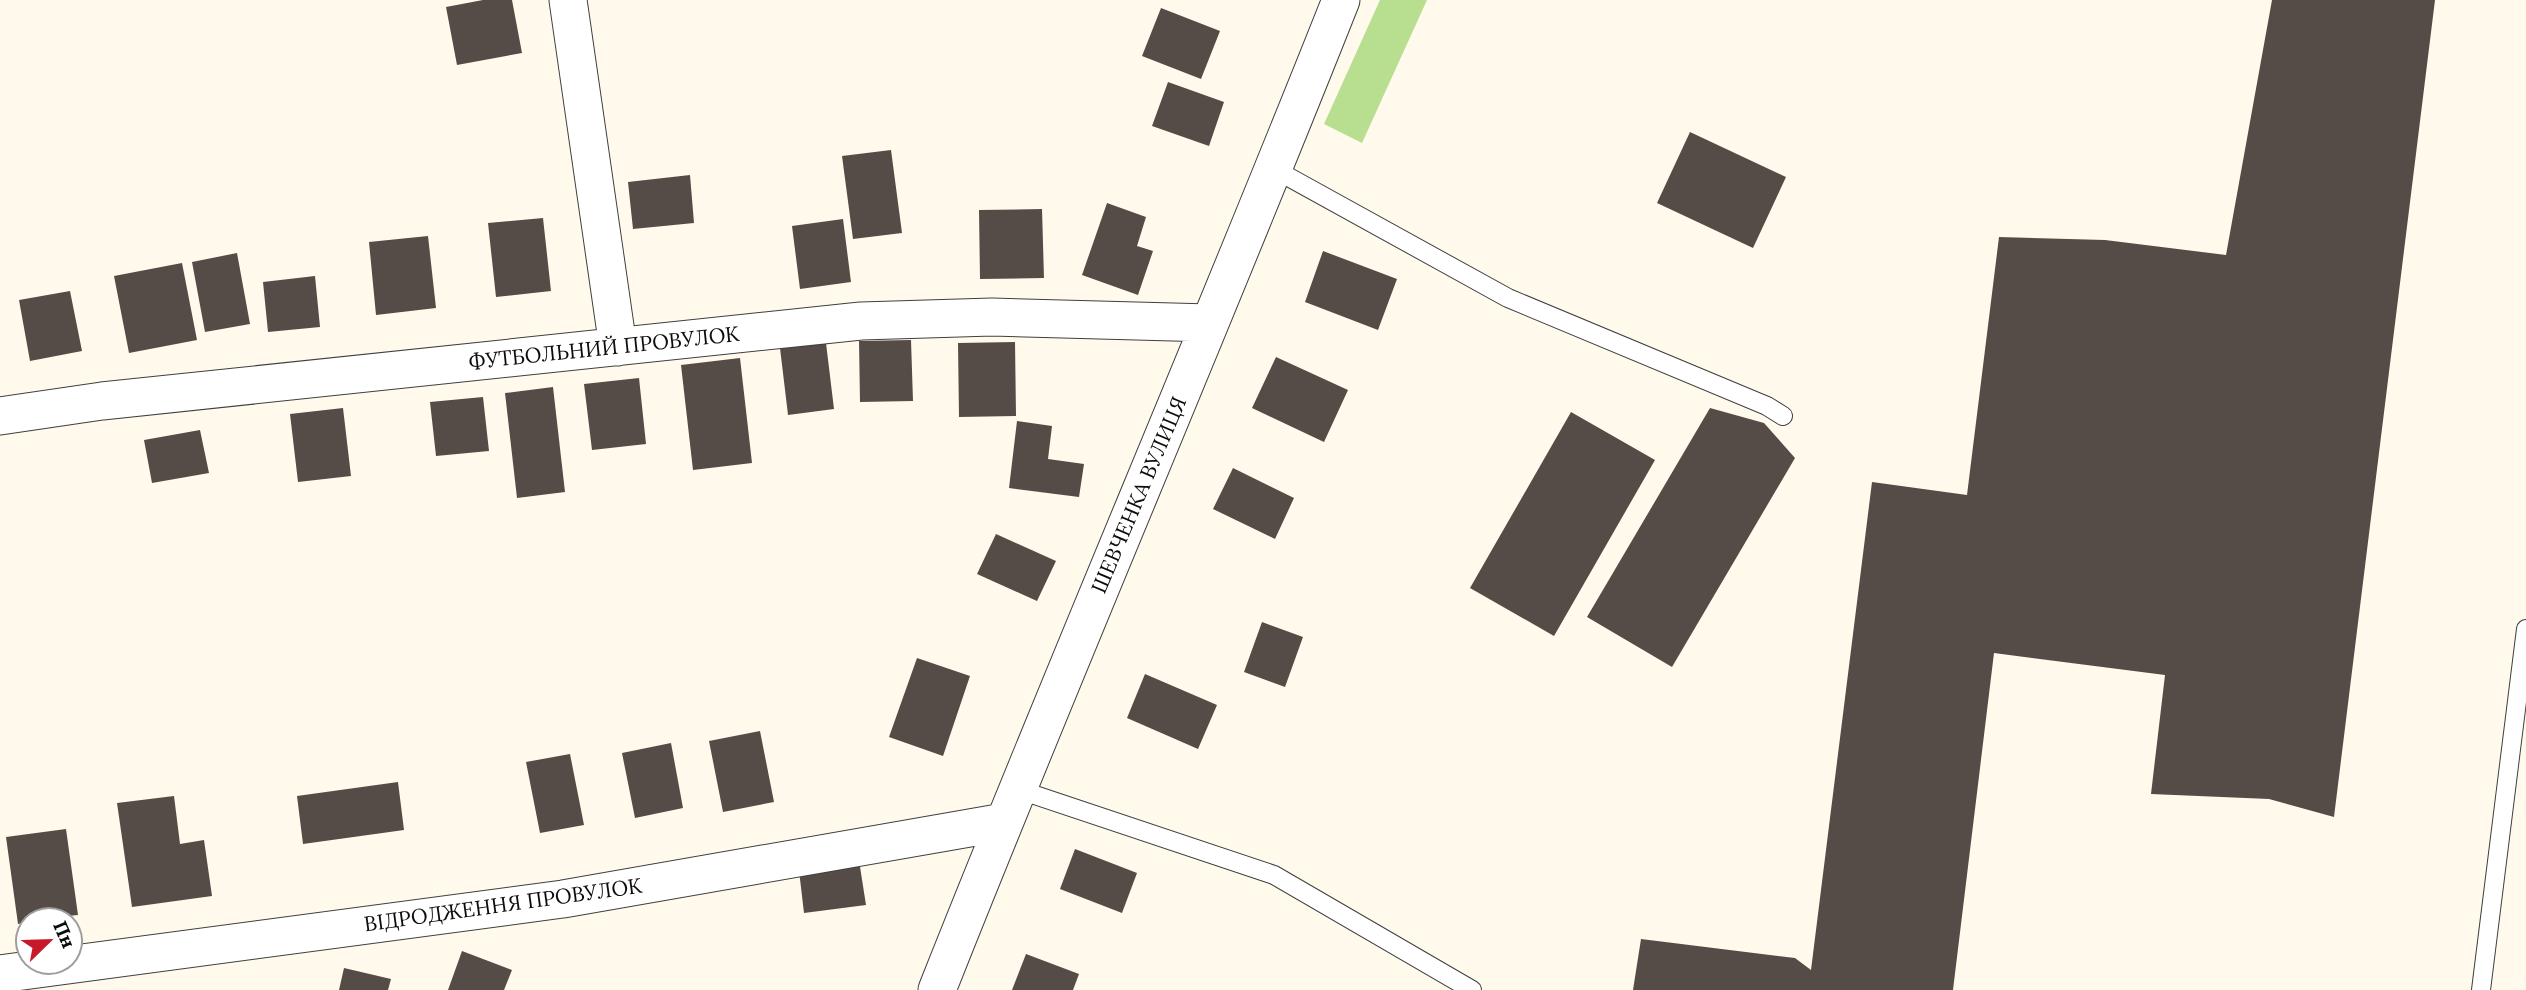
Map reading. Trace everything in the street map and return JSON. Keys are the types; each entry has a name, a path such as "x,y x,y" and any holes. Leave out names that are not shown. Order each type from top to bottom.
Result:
{"street":[{"path":"568,0 618,347"},
{"name":"ШЕВЧЕНКА ВУЛИЦЯ","path":"937,990 1010,805 1274,169 1341,0"},
{"name":"ФУТБОЛЬНИЙ ПРОВУЛОК","path":"0,416 102,401 861,321 992,317 1210,323"},
{"name":"ВІДРОДЖЕННЯ ПРОВУЛОК","path":"0,974 563,899 1010,805"}],"lane":[{"path":"1274,169 1508,298 1767,406 1783,416"},
{"path":"2482,990 2526,629"},
{"path":"1010,805 1274,876 1472,990"}],"green space":[{"path":"1380,0 1427,0 1362,143 1324,124"}],"building":[{"path":"483,0 512,0 522,53 457,65 446,7"},
{"path":"2272,0 2435,0 2334,817 2269,799 2151,794 2165,675 1994,653 1953,990 1633,990 1641,939 1795,958 1811,970 1872,482 1967,495 1999,237 2105,240 2226,255"},
{"path":"1161,8 1220,31 1201,79 1142,56"},
{"path":"1168,82 1224,102 1209,146 1152,126"},
{"path":"1690,132 1786,177 1753,248 1657,203"},
{"path":"891,150 902,233 853,239 842,156"},
{"path":"690,175 694,223 633,229 628,182"},
{"path":"1107,203 1146,217 1137,246 1153,251 1138,295 1082,275"},
{"path":"1042,209 1044,278 980,279 979,210"},
{"path":"543,218 551,291 496,297 488,223"},
{"path":"843,219 851,282 800,289 792,226"},
{"path":"428,236 436,308 376,315 369,242"},
{"path":"1323,251 1397,279 1378,330 1305,302"},
{"path":"237,253 250,324 205,332 192,262"},
{"path":"182,263 197,340 129,353 114,276"},
{"path":"315,276 320,327 268,332 263,282"},
{"path":"70,291 82,351 30,361 19,300"},
{"path":"911,340 913,401 860,402 859,341"},
{"path":"1015,342 1016,416 959,417 958,343"},
{"path":"826,343 834,409 788,415 780,348"},
{"path":"1276,357 1348,390 1324,442 1252,408"},
{"path":"740,358 752,463 693,470 681,365"},
{"path":"639,378 646,444 592,450 584,384"},
{"path":"553,387 565,492 517,498 505,393"},
{"path":"483,397 489,451 436,456 430,402"},
{"path":"343,408 351,476 298,482 290,414"},
{"path":"1710,408 1764,423 1795,458 1672,667 1587,617"},
{"path":"1571,412 1655,460 1554,636 1470,588"},
{"path":"1017,421 1052,426 1048,459 1084,464 1079,497 1009,488"},
{"path":"200,430 209,473 152,483 144,440"},
{"path":"1233,468 1294,498 1275,539 1213,509"},
{"path":"996,534 1056,561 1037,601 977,574"},
{"path":"1262,622 1303,637 1285,687 1244,672"},
{"path":"917,658 970,676 943,756 889,737"},
{"path":"1145,674 1217,705 1198,749 1127,718"},
{"path":"760,731 774,802 723,812 709,741"},
{"path":"671,743 683,808 635,818 622,753"},
{"path":"570,754 584,825 540,833 526,762"},
{"path":"398,782 404,830 303,844 297,796"},
{"path":"174,796 180,844 204,840 212,896 132,907 117,803"},
{"path":"66,829 77,906 16,906 6,837"},
{"path":"1075,849 1137,873 1122,913 1060,889"},
{"path":"858,854 866,905 804,913 798,862"},
{"path":"462,951 512,970 504,990 448,990"},
{"path":"1026,954 1079,974 1073,990 1012,990"},
{"path":"344,968 391,979 388,990 339,990"}]}
